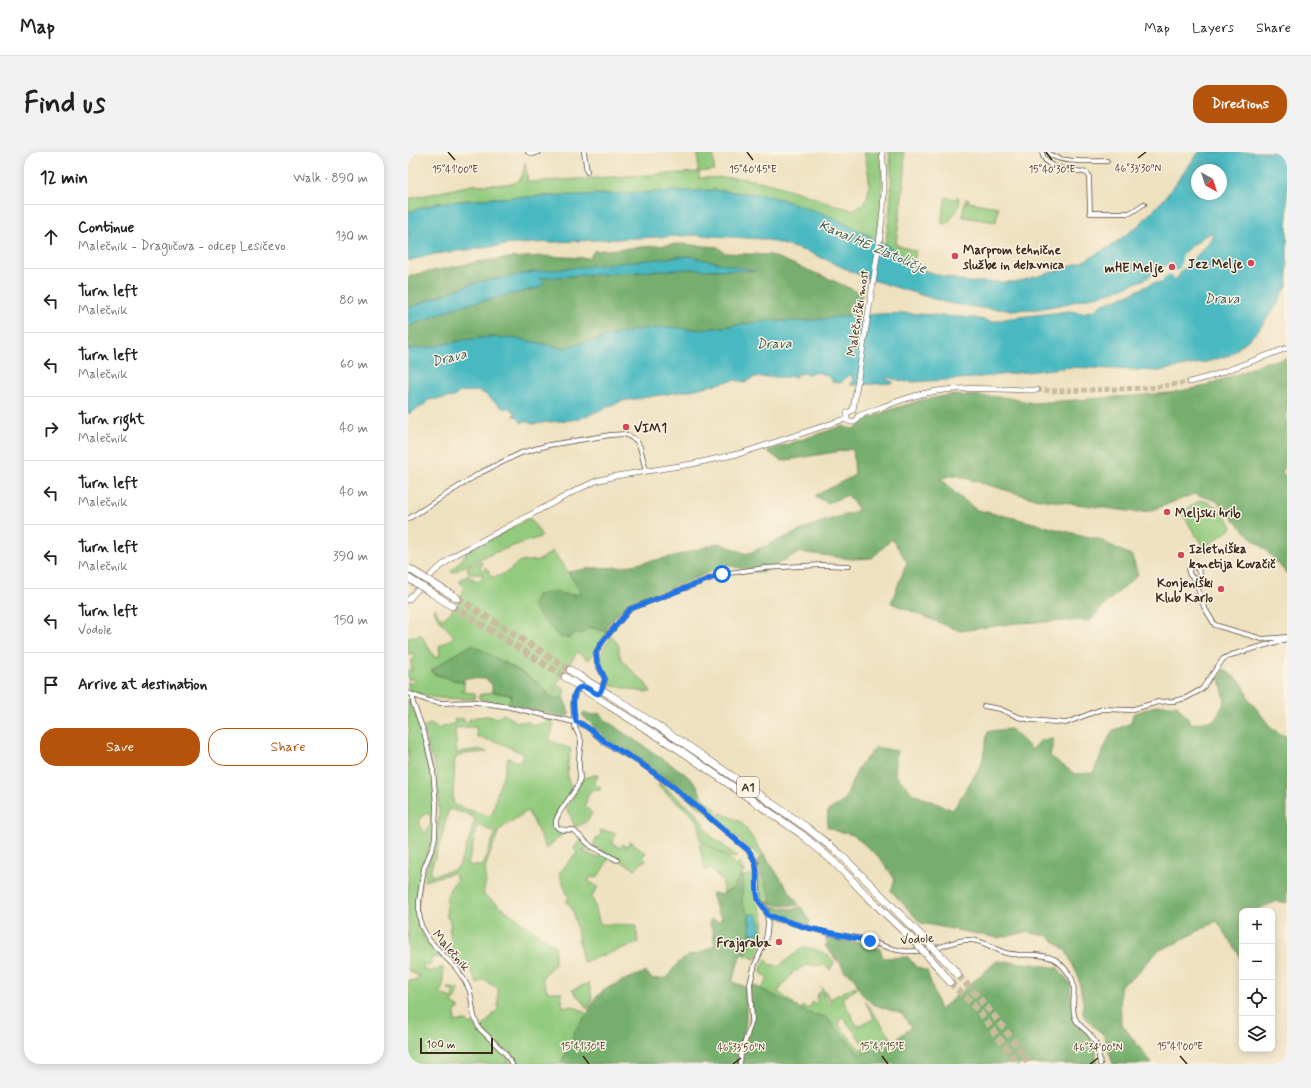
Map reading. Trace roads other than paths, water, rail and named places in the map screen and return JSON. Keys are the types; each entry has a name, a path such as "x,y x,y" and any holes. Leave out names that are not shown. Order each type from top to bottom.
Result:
{"highway":[{"path":"408,568 457,598"},
{"path":"408,578 452,606"},
{"name":"A1","path":"570,670 688,746 806,827 840,854 949,964 958,975"},
{"name":"A1","path":"565,677 683,752 801,834 834,862 915,942 950,982"}],"street":[{"path":"528,152 534,154 539,152"},
{"path":"584,152 587,172"},
{"name":"Malečniški most","path":"853,410 882,226 884,169 882,152"},
{"path":"1042,152 1042,156 1047,163 1053,167 1087,173 1089,181 1090,213 1130,213 1144,204"},
{"path":"1048,152 1050,155 1059,160 1107,161"},
{"path":"1190,382 1212,376 1287,348"},
{"path":"408,600 442,565 455,555 477,542 596,481 616,476 692,464 736,455 842,420 854,422 857,420 858,416 911,397 937,391 958,389 1037,390"},
{"path":"847,420 847,413 853,410 858,414 858,416"},
{"path":"408,519 480,473 521,453 549,445 625,434 636,440 640,447 646,471"},
{"path":"617,860 592,847 573,830 560,829 556,825 555,821 557,815 575,791 579,783 580,739 575,728 574,698 580,688 584,687 598,694 601,691 605,679 597,662 596,652 603,641 630,609 722,574 764,568 822,565 849,566"},
{"path":"1198,580 1197,586 1204,607 1212,620 1218,626 1262,639 1287,638"},
{"path":"984,706 1000,709 1018,717 1031,720 1066,723 1102,709 1130,710 1158,702 1174,701 1190,696 1202,688 1223,659 1287,638"},
{"path":"408,693 429,701 441,703 476,702 491,704 582,724 605,742 639,762 672,786 748,850 756,862 759,901 766,909 767,933 755,964 750,984 752,1020 740,1064"},
{"name":"Malečnik","path":"413,696 413,703 424,732 434,770 436,806 435,837 424,868 419,901 421,925 429,940 456,968 465,980 470,991 474,1016 478,1028 505,1053 512,1064"},
{"name":"Vodole","path":"767,915 808,928 841,936 856,937 896,950 929,950 960,940 972,940 988,944 997,950 1007,953 1018,955 1041,955 1056,960 1072,979 1074,987 1073,1009 1075,1019 1081,1027 1091,1035 1096,1043 1100,1064"}],"water":[{"name":"Kanal HE Zlatoličje","path":"1199,152 1287,152 1287,286 1279,299 1280,301 1256,333 1230,355 1206,362 1159,371 1070,367 973,378 913,382 906,382 886,377 885,378 894,383 851,385 850,383 853,380 851,375 848,375 841,383 832,382 832,379 829,377 817,373 797,374 796,377 791,377 792,374 788,377 755,377 745,382 735,380 686,391 622,401 579,419 532,424 526,421 521,423 519,418 513,415 516,413 508,407 504,409 485,394 478,391 460,392 454,397 428,400 423,406 408,414 408,349 430,347 464,340 490,337 520,339 563,348 636,330 668,327 701,330 766,321 805,321 855,315 905,313 975,318 992,322 1010,318 1070,311 1082,313 1095,310 1101,305 1153,283 1168,285 1179,276 1181,271 1208,244 1213,234 1206,235 1171,262 1145,279 1115,291 1065,304 1038,309 1010,310 980,308 947,303 866,278 809,252 764,239 698,235 514,244 434,254 408,261 408,212 438,203 494,198 712,190 756,194 781,199 832,217 888,246 920,269 968,282 1016,282 1060,270 1086,260 1111,246 1139,225 1164,199"},
{"path":"687,256 756,271 687,269 539,278 545,283 538,288 457,307 408,327 408,308 474,283 533,272"},
{"path":"756,914 759,918 759,933 751,934 749,915"}],"waterway":[{"name":"Drava","path":"1176,266 1180,245"},
{"name":"Drava","path":"1161,296 1169,279"}],"tunnel":[{"path":"1037,390 1060,391 1149,388 1190,382"},
{"path":"457,598 570,670"},
{"path":"452,606 565,677"},
{"path":"958,975 996,1018 1029,1064"},
{"path":"950,982 978,1010 1018,1064"}],"place":[{"name":"Marprom tehnične službe in delavnica","path":"955,256"},
{"name":"Jez Melje","path":"1251,263"},
{"name":"mHE Melje","path":"1172,267"},
{"name":"VIM1","path":"626,427"},
{"name":"Meljski hrib","path":"1167,512"},
{"name":"Izletniška kmetija Kovačič","path":"1181,555"},
{"name":"Konjeniški Klub Karlo","path":"1221,589"},
{"name":"Frajgraba","path":"779,942"}]}
